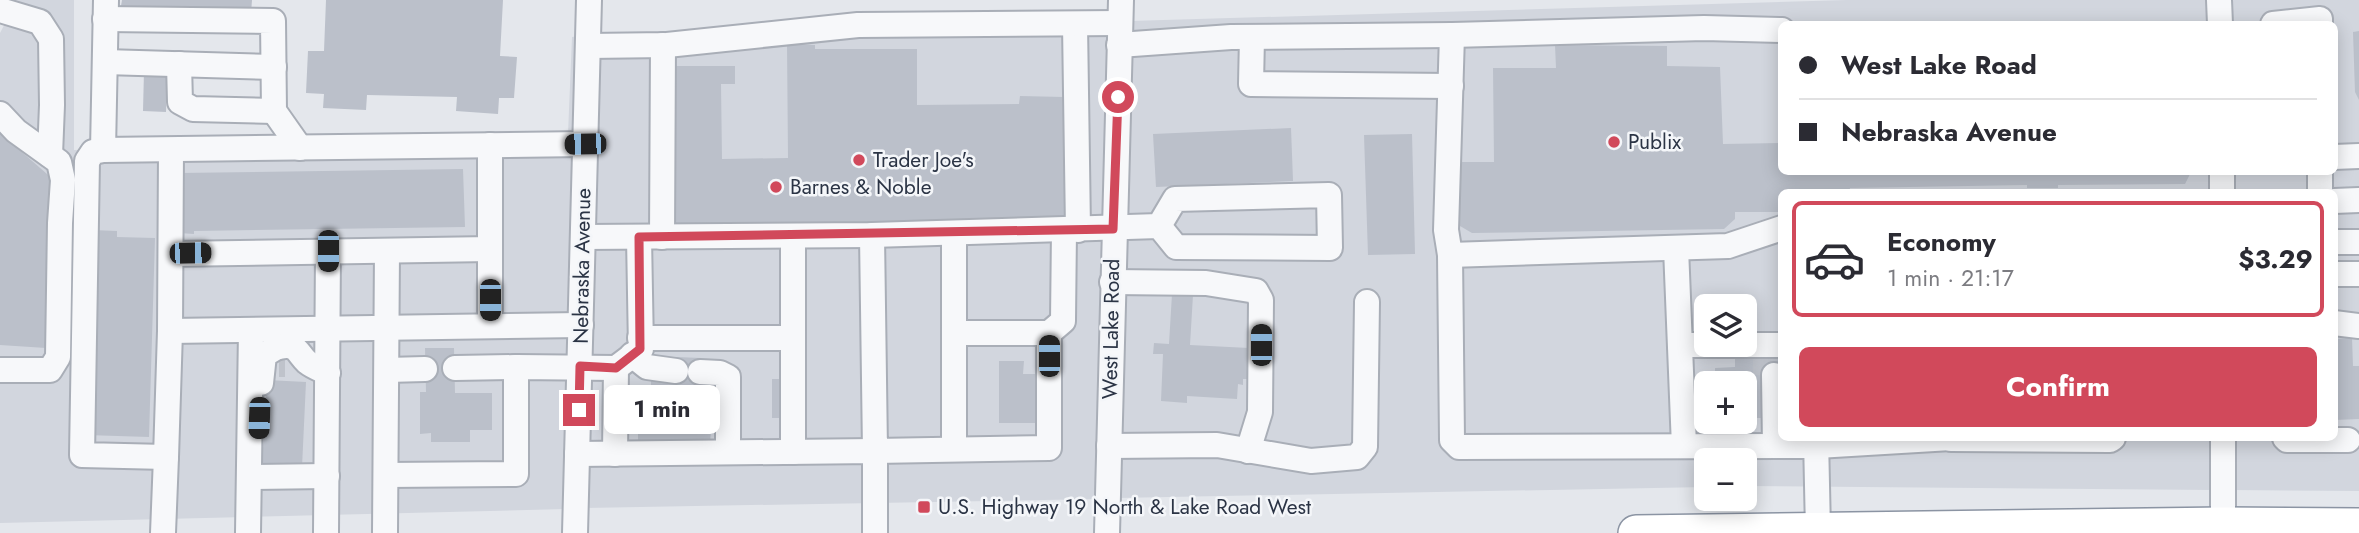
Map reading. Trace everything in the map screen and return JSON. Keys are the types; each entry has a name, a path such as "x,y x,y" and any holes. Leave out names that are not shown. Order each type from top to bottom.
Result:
{"highway":[{"path":"1636,533 2359,526"}],"street":[{"name":"Nebraska Avenue","path":"575,533 589,0"},
{"path":"2219,0 2220,21"},
{"path":"1,9 40,22 51,39 50,155"},
{"path":"103,150 106,10 273,21 274,111 300,148"},
{"path":"2301,21 2320,21"},
{"path":"587,46 663,45 858,25 1120,23 1252,37 1778,30"},
{"name":"West Lake Road","path":"1107,533 1120,23"},
{"path":"954,333 1049,333 1063,321 1071,230 1075,24"},
{"path":"1452,36 1446,230 1450,254 1452,440 1459,447 1775,446 1846,441"},
{"path":"1252,37 1251,84 1451,86"},
{"path":"615,454 629,354 651,237 663,45"},
{"path":"105,62 274,67"},
{"path":"178,64 180,102 193,109 274,111"},
{"path":"0,114 16,131 59,162 63,180 58,357 50,370 0,370"},
{"path":"166,457 82,455 87,161 93,152 585,144"},
{"path":"490,145 490,326"},
{"path":"163,533 170,331 171,150"},
{"path":"2338,157 2359,156"},
{"path":"1329,195 1331,248 1176,247 1159,226 1175,198 1329,195"},
{"path":"2338,201 2359,200"},
{"path":"583,237 872,235 1159,226"},
{"path":"1450,254 1728,246 1778,229"},
{"path":"954,233 954,449"},
{"path":"872,235 875,533"},
{"path":"793,236 793,452"},
{"path":"2338,242 2359,242"},
{"path":"1676,248 1684,446"},
{"path":"171,254 490,249"},
{"path":"328,251 329,329"},
{"path":"385,533 387,251"},
{"path":"2338,274 2359,274"},
{"path":"1112,282 1206,283 1256,291 1261,300 1260,412 1248,451"},
{"path":"1109,446 1217,445 1311,460 1357,457 1365,447 1367,302"},
{"path":"2338,323 2359,326"},
{"path":"170,331 581,325"},
{"path":"249,466 288,362 329,329"},
{"path":"248,533 251,330"},
{"path":"577,453 1049,448 1049,333"},
{"path":"455,368 580,366 629,354 793,338"},
{"path":"1680,345 1774,363 1775,446"},
{"path":"629,354 647,367 720,373 727,377 728,453"},
{"path":"288,362 327,476 326,533"},
{"path":"386,475 516,474 516,367"},
{"path":"387,370 425,369"},
{"path":"2338,440 2348,440"},
{"path":"2220,529 2223,441"},
{"path":"1816,442 1818,531"},
{"path":"249,466 327,476"}],"shaded area":[{"path":"14,0 74,0 74,150 514,139 568,134 572,37 578,36 566,509 0,523 0,33"},
{"path":"1847,0 2210,0 2210,21 1778,21 1778,175 2212,175 2212,189 1778,189 1778,441 2214,441 2213,490 1757,486 1757,448 1694,448 1694,487 1117,498 1130,21"},
{"path":"2229,0 2359,0 2359,192 2338,192 2338,189 2232,189 2231,175 2338,175 2338,21 2229,21"},
{"path":"1110,22 1098,499 585,508 598,36"},
{"path":"2338,209 2359,209 2359,491 2232,490 2233,441 2338,441"}],"building":[{"path":"122,0 252,0 251,13 121,6"},
{"path":"326,0 503,0 500,56 517,57 514,98 499,98 498,114 456,111 457,97 367,95 366,110 323,108 324,94 306,93 308,51 324,51"},
{"path":"2359,31 2359,100 2355,92 2353,32"},
{"path":"787,44 815,45 815,49 917,49 917,105 1019,104 1020,96 1064,97 1065,220 673,224 672,66 735,66 735,84 721,84 722,159 788,158"},
{"path":"1555,45 1667,46 1667,66 1720,67 1723,144 1778,143 1778,175 2190,175 2185,184 2058,185 2058,188 2027,188 2027,185 1778,189 1778,212 1735,212 1735,219 1724,229 1472,233 1460,226 1459,162 1494,162 1493,68 1556,68"},
{"path":"144,71 167,72 166,112 143,111"},
{"path":"1291,128 1293,181 1156,187 1153,134"},
{"path":"0,133 55,181 46,348 0,345"},
{"path":"1412,134 1415,254 1368,255 1364,135"},
{"path":"463,169 465,227 179,233 178,173"},
{"path":"92,230 117,231 117,237 155,238 149,437 86,435"},
{"path":"1172,294 1193,295 1190,345 1249,348 1248,379 1243,379 1243,385 1238,384 1237,399 1187,396 1187,403 1161,401 1163,354 1153,354 1154,343 1169,344"},
{"path":"2352,338 2353,366 2359,366 2359,419 2338,420 2338,339"},
{"path":"425,348 454,348 455,393 492,393 492,430 470,430 470,442 431,442 431,433 420,434 420,392 426,392"},
{"path":"676,357 701,358 700,382 712,382 711,419 723,419 723,432 711,431 710,443 638,441 638,417 651,417 651,381 676,381"},
{"path":"1778,357 1778,375 1762,375 1762,418 1757,418 1757,371 1715,371 1715,368 1735,367 1735,358"},
{"path":"999,361 1024,361 1023,374 1036,374 1035,423 999,423"},
{"path":"772,379 784,379 783,418 772,418"},
{"path":"267,380 306,382 302,467 262,465"}],"tunnel":[{"path":"1765,357 1765,375"},
{"path":"279,365 285,365"}],"place":[{"name":"Publix","path":"1614,142"},
{"name":"Trader Joe's","path":"859,160"},
{"name":"Barnes & Noble","path":"776,187"},
{"name":"U.S. Highway 19 North & Lake Road West","path":"924,507"}],"route":[{"path":"579,410 580,366 616,368 640,349 639,237 1113,229 1118,97"}]}
